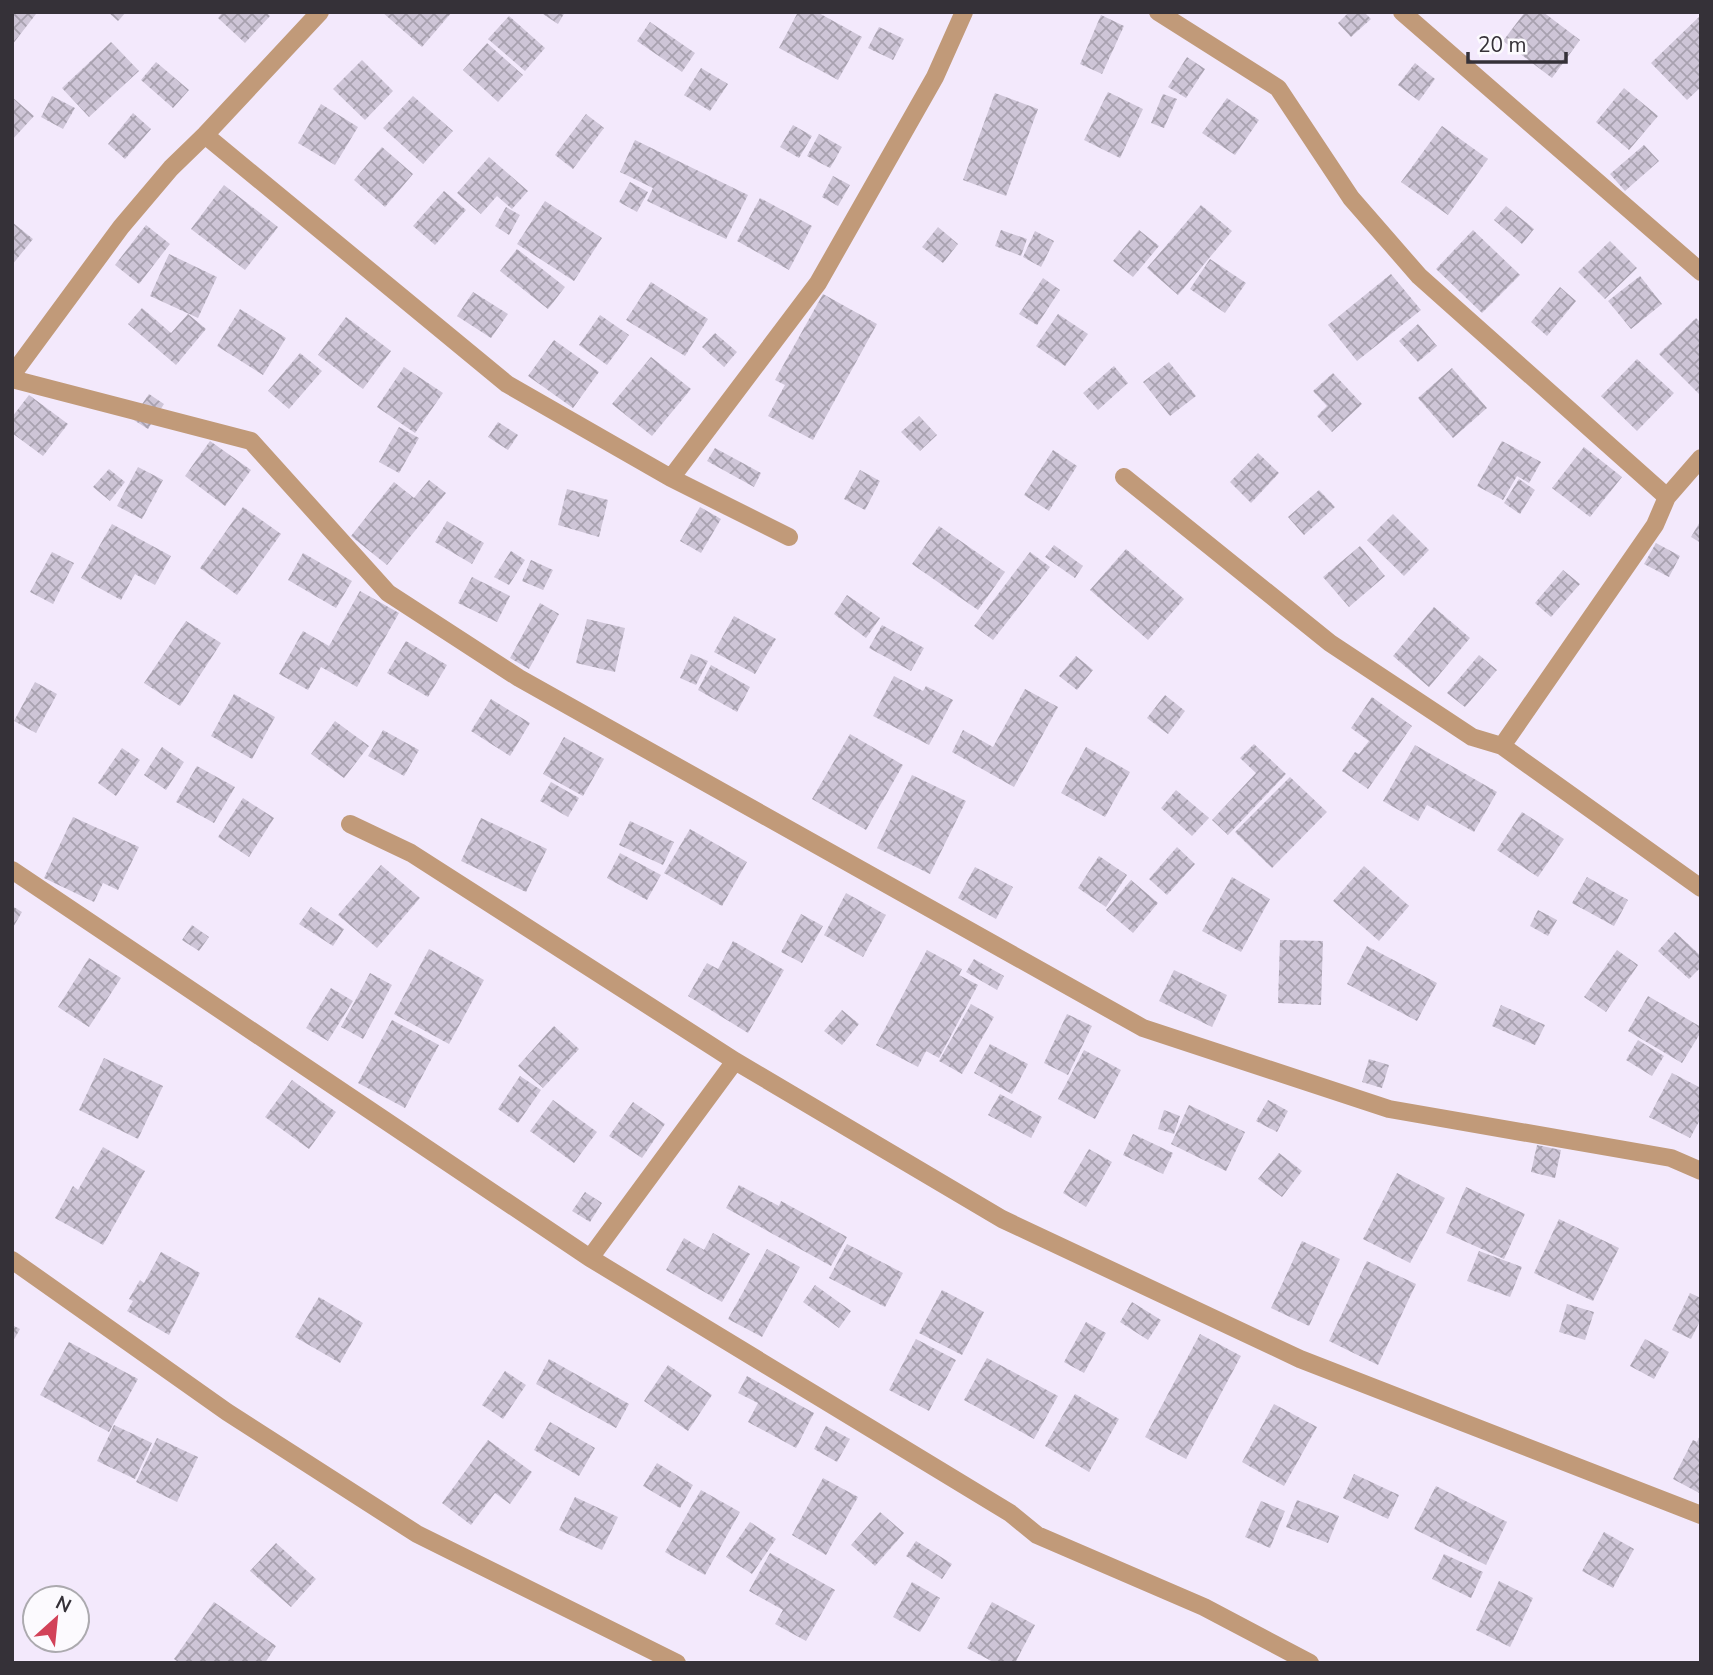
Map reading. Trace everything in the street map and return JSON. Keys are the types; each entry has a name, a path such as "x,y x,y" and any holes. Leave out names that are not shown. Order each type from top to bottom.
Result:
{"street":[{"path":"320,12 171,168 121,227 12,377 251,441 388,593 519,678 1143,1028 1389,1110 1671,1158 1701,1171"},
{"path":"671,478 818,283 935,77 964,12"},
{"path":"1158,12 1278,88 1351,198 1419,276 1667,497"},
{"path":"1402,12 1701,272"},
{"path":"205,135 507,384 671,478 789,537"},
{"path":"1502,746 1655,525 1667,497 1701,458"},
{"path":"1124,477 1330,643 1472,737 1502,746 1701,888"},
{"path":"350,824 411,853 735,1061 1002,1219 1300,1359 1701,1515"},
{"path":"12,870 590,1258 1010,1513 1037,1535 1204,1607 1310,1663"},
{"path":"590,1258 735,1061"},
{"path":"12,1260 227,1412 417,1534 677,1663"}],"building":[{"path":"12,12 36,14 12,45"},
{"path":"108,12 126,12 118,21"},
{"path":"223,12 266,12 270,16 245,43 218,18"},
{"path":"382,12 452,12 422,47"},
{"path":"540,12 565,12 558,24"},
{"path":"798,12 817,12 862,37 838,80 779,48"},
{"path":"1349,12 1364,12 1371,19 1351,37 1338,23"},
{"path":"1525,12 1543,12 1580,40 1552,78 1503,41"},
{"path":"1101,15 1124,26 1102,74 1080,64"},
{"path":"1701,15 1701,87 1687,100 1651,63"},
{"path":"509,16 545,48 525,71 488,39"},
{"path":"650,22 695,53 682,72 637,41"},
{"path":"879,27 904,39 893,60 868,48"},
{"path":"111,42 139,71 89,117 62,88"},
{"path":"487,43 523,75 498,102 463,70"},
{"path":"1187,57 1205,69 1186,98 1168,87"},
{"path":"362,60 393,91 365,120 333,89"},
{"path":"156,62 189,90 173,108 141,80"},
{"path":"1415,63 1435,79 1419,101 1398,85"},
{"path":"701,68 728,84 710,111 684,95"},
{"path":"1624,88 1658,116 1629,150 1596,122"},
{"path":"1108,92 1143,109 1120,158 1084,140"},
{"path":"995,93 1038,109 1006,196 963,180"},
{"path":"1163,94 1177,99 1164,128 1151,123"},
{"path":"52,96 75,108 63,129 41,117"},
{"path":"413,96 453,131 423,164 383,128"},
{"path":"12,97 34,116 12,140"},
{"path":"1227,98 1259,120 1235,155 1202,133"},
{"path":"321,104 358,127 335,165 298,143"},
{"path":"133,113 151,129 125,159 108,144"},
{"path":"586,114 604,128 573,169 555,155"},
{"path":"793,125 812,136 799,158 780,147"},
{"path":"1442,126 1488,159 1448,215 1401,182"},
{"path":"819,134 842,147 830,168 807,156"},
{"path":"635,140 748,195 726,239 647,201 653,188 620,172"},
{"path":"1644,145 1659,161 1625,191 1610,174"},
{"path":"382,147 413,174 385,207 354,180"},
{"path":"489,157 528,191 512,209 497,196 481,214 457,193"},
{"path":"833,176 850,185 838,206 822,197"},
{"path":"630,182 648,192 637,212 619,202"},
{"path":"224,185 278,227 245,270 191,229"},
{"path":"444,191 466,210 435,245 413,226"},
{"path":"760,198 812,226 789,270 737,241"},
{"path":"545,201 602,238 574,281 517,244"},
{"path":"1201,205 1232,231 1178,295 1147,268"},
{"path":"1506,206 1534,229 1522,244 1494,220"},
{"path":"506,207 520,215 509,235 495,226"},
{"path":"12,222 33,239 12,265"},
{"path":"146,225 170,244 139,284 115,265"},
{"path":"938,227 958,244 943,263 922,247"},
{"path":"1001,230 1027,239 1021,256 995,246"},
{"path":"1139,230 1159,246 1133,277 1113,261"},
{"path":"1473,230 1520,275 1482,313 1436,269"},
{"path":"1035,231 1054,241 1041,267 1023,257"},
{"path":"1610,241 1637,268 1605,299 1578,272"},
{"path":"517,249 565,287 548,309 500,271"},
{"path":"169,254 217,277 198,318 150,296"},
{"path":"1210,259 1246,283 1225,313 1190,289"},
{"path":"1391,274 1421,310 1357,361 1328,325"},
{"path":"1640,276 1662,304 1631,329 1608,301"},
{"path":"1043,278 1060,290 1037,325 1019,314"},
{"path":"651,282 708,319 685,356 626,320"},
{"path":"1560,287 1576,301 1547,336 1531,322"},
{"path":"473,292 508,314 491,338 457,316"},
{"path":"823,294 877,324 813,440 768,416 785,385 775,380"},
{"path":"142,308 171,333 188,314 206,329 176,365 128,324"},
{"path":"240,309 286,338 263,375 217,346"},
{"path":"1058,314 1088,334 1065,366 1036,346"},
{"path":"600,315 629,335 607,365 579,345"},
{"path":"346,317 391,351 363,389 318,355"},
{"path":"1696,318 1701,323 1701,396 1659,354"},
{"path":"1418,324 1437,346 1418,362 1399,341"},
{"path":"715,333 737,352 724,367 702,347"},
{"path":"554,340 599,372 573,408 528,376"},
{"path":"300,353 322,371 289,409 268,391"},
{"path":"651,357 691,389 652,436 612,404"},
{"path":"1637,359 1674,393 1637,431 1601,396"},
{"path":"1169,362 1196,396 1170,416 1143,382"},
{"path":"1114,366 1128,383 1098,410 1083,393"},
{"path":"404,367 443,393 415,433 377,407"},
{"path":"1452,368 1487,408 1453,438 1418,398"},
{"path":"1333,373 1362,404 1332,432 1317,416 1327,406 1313,391"},
{"path":"149,394 164,404 148,429 132,419"},
{"path":"29,395 68,424 43,456 12,433 12,417"},
{"path":"919,416 937,435 920,451 901,432"},
{"path":"498,422 518,435 508,450 488,437"},
{"path":"399,427 419,438 399,473 379,462"},
{"path":"210,441 251,470 225,506 185,476"},
{"path":"1502,441 1541,462 1529,483 1517,476 1503,500 1477,486"},
{"path":"1584,447 1622,477 1590,517 1552,488"},
{"path":"715,448 761,473 754,487 707,461"},
{"path":"1053,450 1077,466 1049,511 1024,495"},
{"path":"1258,453 1279,473 1251,503 1230,482"},
{"path":"138,467 163,480 142,519 117,506"},
{"path":"109,469 125,482 110,501 93,487"},
{"path":"860,470 880,481 865,510 844,499"},
{"path":"1519,479 1535,490 1520,514 1504,503"},
{"path":"429,480 446,493 387,565 351,536 394,482 414,498"},
{"path":"567,489 608,500 599,537 558,525"},
{"path":"1319,490 1335,507 1304,535 1288,517"},
{"path":"243,507 281,534 237,595 200,568"},
{"path":"700,507 721,519 701,553 680,541"},
{"path":"1393,514 1429,550 1404,576 1367,540"},
{"path":"1701,520 1701,543 1691,537"},
{"path":"447,521 484,543 472,564 435,542"},
{"path":"112,524 171,556 155,585 135,574 121,600 81,578"},
{"path":"939,526 1005,572 978,610 912,564"},
{"path":"1656,543 1680,556 1669,577 1644,564"},
{"path":"1054,545 1083,566 1075,578 1045,557"},
{"path":"1360,546 1385,576 1349,607 1323,577"},
{"path":"1126,549 1184,599 1148,640 1090,590"},
{"path":"511,551 525,560 509,585 494,577"},
{"path":"52,552 74,563 53,604 30,592"},
{"path":"1030,552 1050,567 993,640 974,626"},
{"path":"303,553 352,581 336,608 288,580"},
{"path":"531,560 553,570 543,590 522,581"},
{"path":"1563,570 1580,584 1551,617 1535,603"},
{"path":"472,577 510,596 497,622 458,603"},
{"path":"360,591 399,613 357,687 321,667 308,690 279,674 303,631 329,646"},
{"path":"847,595 880,618 866,638 834,614"},
{"path":"540,603 559,614 529,669 510,658"},
{"path":"1434,607 1470,638 1429,687 1393,656"},
{"path":"734,616 776,639 755,674 714,652"},
{"path":"587,619 625,628 615,672 576,663"},
{"path":"186,621 221,643 180,706 144,683"},
{"path":"882,625 924,648 911,671 869,648"},
{"path":"406,641 447,665 428,697 387,673"},
{"path":"691,654 708,661 696,685 680,678"},
{"path":"1479,655 1497,670 1465,707 1447,693"},
{"path":"1076,656 1093,670 1077,690 1059,676"},
{"path":"711,665 750,687 737,712 698,690"},
{"path":"894,676 923,691 926,686 953,700 929,745 873,716"},
{"path":"35,682 57,694 36,733 14,721"},
{"path":"1025,689 1058,707 1014,787 952,752 963,730 993,747"},
{"path":"234,694 275,717 252,759 211,736"},
{"path":"1165,695 1185,711 1168,734 1147,718"},
{"path":"1372,697 1412,726 1368,789 1342,771 1355,752 1359,754 1369,741 1351,728"},
{"path":"491,699 530,723 510,756 471,731"},
{"path":"335,721 369,746 344,778 311,754"},
{"path":"383,730 419,750 404,776 368,756"},
{"path":"850,734 903,765 866,830 812,799"},
{"path":"564,737 604,759 583,796 543,774"},
{"path":"1254,744 1286,774 1228,835 1212,820 1256,773 1240,758"},
{"path":"1415,745 1497,792 1474,832 1427,805 1418,821 1383,801"},
{"path":"162,747 184,762 166,790 144,775"},
{"path":"1086,747 1130,772 1105,817 1061,793"},
{"path":"122,748 140,760 116,796 98,783"},
{"path":"197,766 235,787 214,823 176,802"},
{"path":"912,775 966,801 930,874 877,848"},
{"path":"1290,777 1327,812 1272,868 1235,832"},
{"path":"551,782 579,798 568,817 540,801"},
{"path":"1176,790 1209,818 1192,836 1161,808"},
{"path":"243,798 274,818 249,857 218,837"},
{"path":"1522,812 1564,839 1538,877 1497,850"},
{"path":"73,817 139,847 118,890 103,883 94,902 44,878"},
{"path":"481,818 547,849 526,892 461,861"},
{"path":"630,821 674,842 663,865 619,845"},
{"path":"690,829 747,862 722,906 664,873"},
{"path":"1177,847 1195,864 1167,895 1149,879"},
{"path":"620,853 661,875 647,900 607,878"},
{"path":"1099,856 1127,875 1106,907 1078,888"},
{"path":"381,865 420,898 377,948 338,915"},
{"path":"1364,866 1409,906 1379,941 1333,901"},
{"path":"975,867 1013,887 996,919 958,898"},
{"path":"1232,877 1270,899 1241,952 1202,931"},
{"path":"1587,877 1628,900 1614,926 1572,903"},
{"path":"1131,880 1158,903 1133,933 1106,910"},
{"path":"846,893 886,915 863,957 824,935"},
{"path":"12,906 22,912 12,929"},
{"path":"311,907 344,929 333,946 299,924"},
{"path":"1538,910 1557,920 1548,936 1530,926"},
{"path":"801,914 823,926 802,963 781,952"},
{"path":"192,925 209,937 199,951 182,940"},
{"path":"1675,932 1701,956 1701,967 1689,979 1658,951"},
{"path":"1280,940 1323,941 1321,1005 1278,1003"},
{"path":"733,941 784,970 748,1033 688,996 707,963 718,969"},
{"path":"1367,946 1437,983 1417,1021 1347,984"},
{"path":"429,949 484,980 449,1044 394,1014"},
{"path":"927,950 962,969 959,975 978,985 939,1058 926,1051 918,1067 876,1045"},
{"path":"1617,950 1638,965 1606,1012 1584,997"},
{"path":"89,958 121,978 89,1027 58,1007"},
{"path":"974,959 1004,976 997,990 966,972"},
{"path":"1174,970 1227,995 1212,1027 1159,1001"},
{"path":"370,973 392,985 363,1039 341,1027"},
{"path":"331,988 353,1001 328,1041 306,1028"},
{"path":"1648,996 1701,1027 1701,1032 1682,1063 1628,1031"},
{"path":"971,1004 994,1017 962,1074 939,1061"},
{"path":"1501,1005 1545,1025 1535,1045 1492,1026"},
{"path":"842,1010 859,1024 842,1045 824,1031"},
{"path":"1067,1014 1092,1026 1068,1075 1044,1063"},
{"path":"392,1020 439,1045 405,1108 358,1083"},
{"path":"554,1026 579,1049 543,1088 518,1066"},
{"path":"1638,1040 1664,1056 1652,1076 1626,1060"},
{"path":"990,1044 1028,1064 1012,1094 974,1073"},
{"path":"1084,1050 1121,1070 1095,1119 1058,1099"},
{"path":"104,1058 163,1086 138,1139 79,1110"},
{"path":"1369,1059 1389,1065 1382,1088 1362,1082"},
{"path":"1672,1073 1701,1088 1701,1118 1690,1138 1649,1117"},
{"path":"520,1076 541,1090 518,1123 498,1109"},
{"path":"292,1080 336,1112 309,1149 265,1117"},
{"path":"1000,1094 1042,1117 1031,1138 988,1115"},
{"path":"553,1100 597,1132 574,1163 530,1131"},
{"path":"1268,1100 1288,1111 1277,1132 1256,1121"},
{"path":"633,1102 665,1124 642,1158 609,1136"},
{"path":"1189,1105 1245,1132 1226,1171 1171,1144"},
{"path":"1164,1110 1180,1116 1174,1134 1158,1129"},
{"path":"1133,1134 1173,1153 1163,1174 1123,1155"},
{"path":"1537,1145 1561,1150 1555,1178 1531,1172"},
{"path":"103,1147 145,1171 103,1245 55,1218 73,1186 78,1190"},
{"path":"1089,1149 1112,1162 1086,1207 1063,1193"},
{"path":"1279,1153 1302,1171 1282,1197 1258,1179"},
{"path":"1397,1173 1445,1198 1410,1263 1363,1239"},
{"path":"739,1185 779,1206 781,1201 847,1237 831,1266 726,1208"},
{"path":"1466,1187 1525,1214 1504,1259 1446,1233"},
{"path":"585,1192 602,1203 590,1222 572,1211"},
{"path":"1559,1219 1619,1248 1593,1301 1534,1273"},
{"path":"713,1233 750,1254 722,1302 666,1270 684,1238 704,1250"},
{"path":"1302,1241 1340,1259 1309,1326 1271,1308"},
{"path":"847,1244 903,1273 885,1307 829,1278"},
{"path":"767,1249 800,1267 762,1337 728,1319"},
{"path":"1479,1251 1522,1267 1510,1297 1467,1281"},
{"path":"161,1252 200,1273 169,1335 127,1311 133,1301 129,1299 140,1280 144,1283"},
{"path":"1367,1261 1416,1284 1378,1365 1329,1341"},
{"path":"815,1285 851,1311 839,1328 803,1302"},
{"path":"942,1290 984,1312 962,1355 919,1333"},
{"path":"1690,1293 1701,1298 1701,1319 1691,1339 1672,1330"},
{"path":"319,1297 363,1323 340,1363 295,1337"},
{"path":"1132,1302 1161,1320 1148,1340 1120,1322"},
{"path":"1567,1304 1594,1312 1585,1340 1559,1332"},
{"path":"1086,1322 1106,1333 1084,1373 1064,1362"},
{"path":"12,1325 20,1329 12,1343"},
{"path":"1200,1334 1241,1356 1186,1459 1145,1437"},
{"path":"916,1339 956,1360 929,1411 889,1390"},
{"path":"1645,1339 1669,1352 1654,1379 1630,1366"},
{"path":"69,1342 138,1379 109,1432 40,1395"},
{"path":"987,1358 1058,1396 1034,1439 964,1400"},
{"path":"549,1359 629,1404 616,1428 536,1384"},
{"path":"668,1365 712,1395 688,1431 644,1401"},
{"path":"505,1371 526,1385 503,1419 482,1405"},
{"path":"747,1376 814,1413 796,1448 748,1422 758,1403 738,1393"},
{"path":"1075,1394 1119,1419 1089,1472 1045,1446"},
{"path":"1274,1404 1317,1427 1284,1486 1242,1462"},
{"path":"550,1422 595,1448 579,1476 534,1450"},
{"path":"114,1425 152,1443 135,1479 97,1461"},
{"path":"826,1426 850,1439 837,1462 814,1449"},
{"path":"1701,1433 1701,1494 1673,1479 1693,1440 1697,1442"},
{"path":"157,1438 198,1457 177,1502 136,1482"},
{"path":"488,1440 532,1472 510,1504 495,1493 471,1525 442,1503"},
{"path":"657,1463 693,1485 680,1508 643,1486"},
{"path":"1354,1474 1399,1495 1388,1519 1343,1498"},
{"path":"823,1478 858,1497 826,1555 792,1535"},
{"path":"1436,1486 1507,1522 1486,1565 1414,1529"},
{"path":"701,1490 740,1512 705,1575 665,1552"},
{"path":"575,1497 618,1517 602,1550 559,1530"},
{"path":"1297,1500 1339,1516 1328,1543 1286,1527"},
{"path":"1261,1501 1285,1511 1270,1548 1245,1537"},
{"path":"880,1512 904,1533 875,1566 851,1545"},
{"path":"750,1522 776,1539 752,1574 726,1557"},
{"path":"1604,1532 1634,1549 1613,1588 1582,1571"},
{"path":"916,1541 952,1564 942,1579 906,1556"},
{"path":"276,1543 316,1579 291,1607 250,1571"},
{"path":"770,1553 835,1590 806,1641 775,1624 783,1610 749,1591"},
{"path":"1444,1554 1483,1572 1471,1598 1432,1579"},
{"path":"1499,1581 1533,1598 1510,1647 1476,1630"},
{"path":"912,1582 940,1598 920,1632 893,1617"},
{"path":"214,1602 276,1646 265,1663 180,1663 174,1659"},
{"path":"992,1602 1035,1625 1015,1663 995,1663 967,1648"}]}
